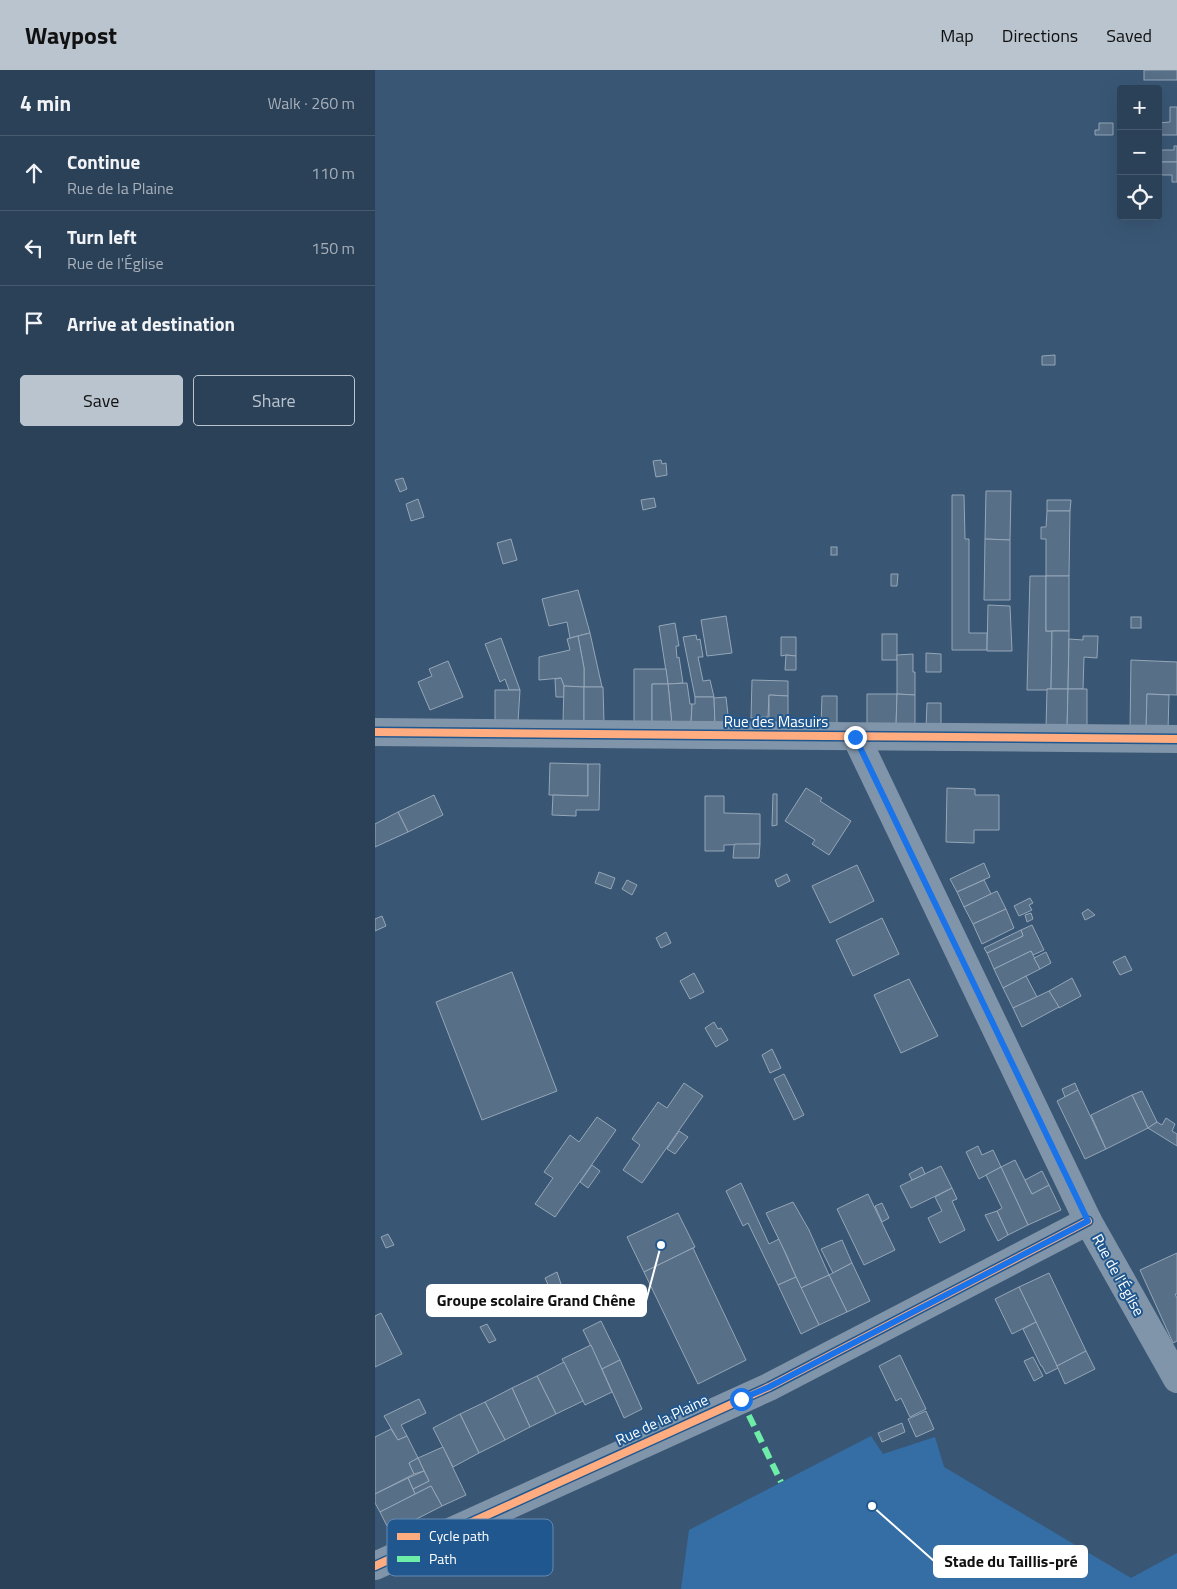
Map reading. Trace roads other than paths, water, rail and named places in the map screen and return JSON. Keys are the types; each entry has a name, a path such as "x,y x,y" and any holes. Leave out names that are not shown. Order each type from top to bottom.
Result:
{"street":[{"name":"Rue des Masuirs","path":"375,732 1177,739"},
{"name":"Rue de l'Église","path":"855,737 1088,1221 1177,1379"},
{"name":"Rue de la Plaine","path":"478,1519 769,1387 1088,1221"},
{"name":"Rue de la Plaine","path":"375,1566 387,1561"}],"place":[{"name":"Groupe scolaire Grand Chêne","path":"661,1245"},
{"name":"Stade du Taillis-pré","path":"872,1506"}]}
